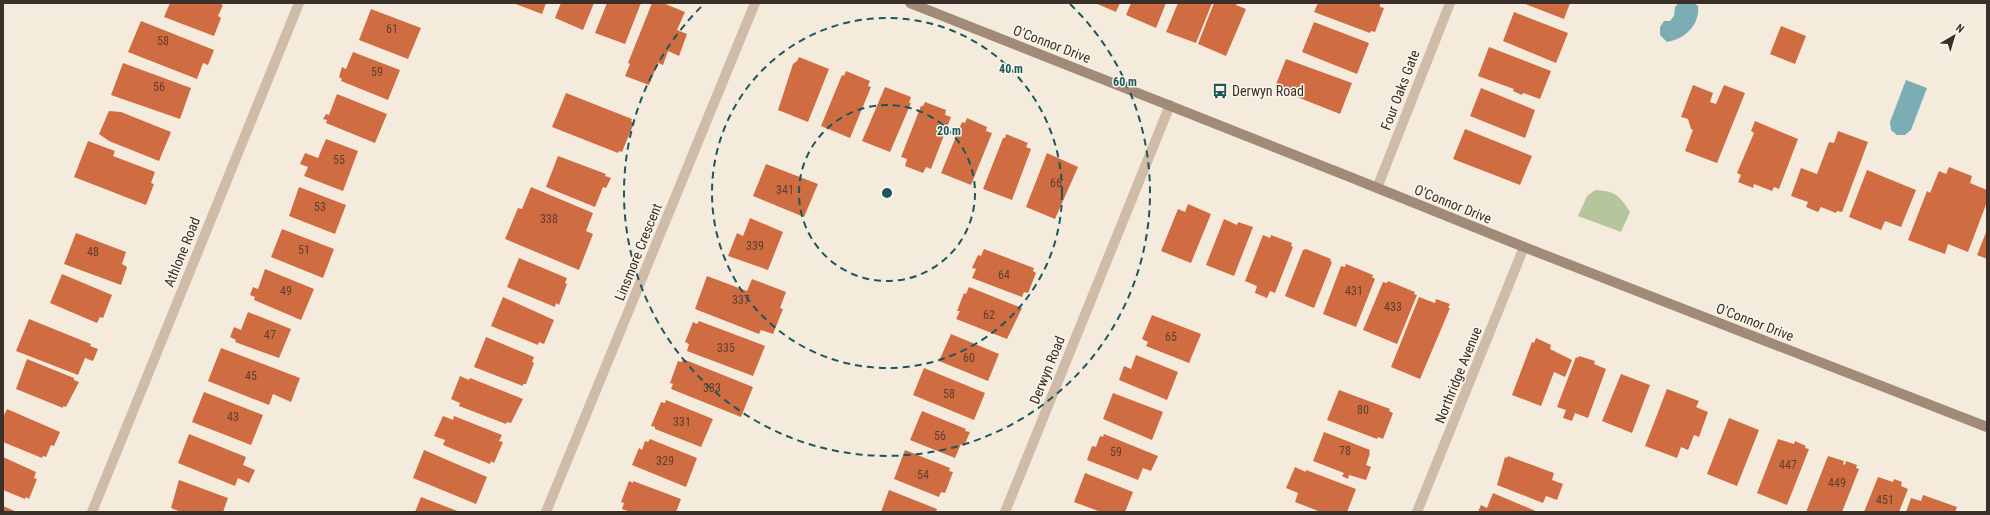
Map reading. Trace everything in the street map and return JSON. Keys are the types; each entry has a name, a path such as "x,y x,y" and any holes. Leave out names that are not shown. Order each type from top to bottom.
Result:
{"main road":[{"name":"O'Connor Drive","path":"910,3 1170,105 1524,248 1987,427"}],"street":[{"name":"Athlone Road","path":"92,512 299,3"},
{"name":"Linsmore Crescent","path":"546,512 755,3"},
{"name":"Four Oaks Gate","path":"1378,188 1450,3"},
{"name":"Derwyn Road","path":"1005,512 1170,105"},
{"name":"Northridge Avenue","path":"1417,512 1524,248"}],"green space":[{"path":"1595,190 1607,191 1616,195 1630,212 1621,232 1578,216 1587,196"}],"water":[{"path":"1679,3 1694,3 1698,6 1697,19 1690,30 1680,38 1667,42 1660,35 1660,27 1664,21 1670,21 1674,16 1675,7"},
{"path":"1906,80 1927,88 1911,130 1905,135 1897,135 1891,130 1890,122"}],"building":[{"path":"170,3 218,3 223,5 218,16 221,18 214,36 164,17"},
{"path":"513,3 546,3 542,14"},
{"path":"561,3 594,3 583,30 555,18"},
{"path":"607,3 641,3 625,44 595,33"},
{"path":"652,3 663,3 685,12 677,30 687,34 679,56 668,51 663,65 658,63 649,85 625,76 630,64 628,63"},
{"path":"1095,3 1120,3 1116,12"},
{"path":"1131,3 1166,3 1156,28 1126,15"},
{"path":"1178,3 1212,3 1196,43 1166,32"},
{"path":"1214,3 1237,3 1236,5 1246,9 1226,56 1198,44"},
{"path":"1318,3 1380,3 1380,7 1384,8 1375,32 1371,31 1370,33 1314,12"},
{"path":"1523,3 1570,3 1564,19"},
{"path":"371,9 421,28 408,59 359,40"},
{"path":"1514,12 1568,33 1556,63 1503,41"},
{"path":"141,21 214,50 208,65 203,63 197,79 128,52"},
{"path":"1314,22 1369,43 1357,74 1302,52"},
{"path":"1781,26 1806,36 1795,64 1770,54"},
{"path":"1489,47 1551,71 1540,99 1523,93 1522,95 1513,91 1514,89 1478,76"},
{"path":"353,52 400,70 388,100 341,81 342,79 339,77 342,67 346,69"},
{"path":"799,57 829,69 808,122 778,110 793,64"},
{"path":"1286,59 1352,83 1340,114 1275,87"},
{"path":"123,63 191,88 180,119 111,95"},
{"path":"846,71 870,81 868,86 871,87 850,138 821,126 842,75 844,76"},
{"path":"1693,85 1713,93 1710,102 1716,104 1724,85 1745,93 1717,163 1685,151 1693,130 1691,129 1688,119 1681,117"},
{"path":"885,87 911,97 909,103 911,103 890,152 862,141"},
{"path":"1481,88 1535,110 1525,138 1470,116"},
{"path":"566,93 632,119 631,121 634,123 622,152 619,151 618,153 552,127"},
{"path":"337,94 387,114 375,143 326,123 327,120 323,119 326,114 329,115"},
{"path":"925,102 946,110 945,115 951,117 931,169 926,167 923,173 905,166 907,159 901,157 921,106 923,106"},
{"path":"109,111 121,112 171,132 159,161 109,141 99,134"},
{"path":"967,118 987,127 986,131 992,133 971,185 941,173 962,122 965,123"},
{"path":"1755,121 1798,139 1779,189 1774,187 1772,191 1754,184 1753,188 1738,182 1741,175 1737,173 1754,133 1751,131"},
{"path":"1465,129 1532,156 1520,185 1453,159"},
{"path":"1838,131 1868,142 1842,212 1837,211 1836,213 1821,207 1818,212 1806,207 1808,202 1791,196 1801,168 1817,174 1829,142 1834,143"},
{"path":"1006,134 1028,143 1026,147 1031,149 1012,200 983,189 1003,138 1005,138"},
{"path":"326,139 358,151 343,191 304,176 308,167 300,164 305,153 318,158"},
{"path":"88,141 115,151 113,156 155,172 151,183 154,184 146,205 74,177"},
{"path":"1047,153 1078,167 1055,219 1026,207"},
{"path":"558,156 606,174 605,176 611,178 606,188 603,187 595,207 546,187"},
{"path":"766,164 818,184 804,217 753,196"},
{"path":"1949,167 1972,176 1970,183 1987,190 1987,202 1968,252 1948,244 1945,254 1908,240 1927,191 1930,193 1939,171 1946,174"},
{"path":"1867,170 1916,190 1901,227 1885,221 1881,230 1849,217"},
{"path":"299,187 346,205 335,234 289,216"},
{"path":"531,187 593,213 586,231 593,234 579,270 505,239 518,208 522,209"},
{"path":"1188,204 1211,214 1191,263 1161,251 1178,209 1185,212"},
{"path":"750,218 783,232 768,270 728,256 737,233 743,236"},
{"path":"1224,219 1237,225 1238,222 1253,227 1234,276 1206,265"},
{"path":"282,229 334,249 323,278 271,257"},
{"path":"1987,230 1987,259 1977,255"},
{"path":"76,233 126,252 122,264 127,267 121,285 64,264"},
{"path":"1263,235 1270,238 1271,235 1292,243 1291,246 1293,247 1275,293 1270,291 1267,298 1255,293 1257,286 1245,281"},
{"path":"984,249 1034,268 1033,271 1036,273 1028,293 1024,292 1022,297 972,278 976,269 972,268 978,255 981,256"},
{"path":"1306,249 1331,259 1330,261 1332,262 1314,308 1285,296 1303,250"},
{"path":"519,258 567,278 565,283 567,284 559,305 556,303 555,307 507,287"},
{"path":"1346,264 1373,275 1372,277 1375,279 1356,327 1323,314 1341,266 1345,267"},
{"path":"265,269 314,289 301,320 254,300 255,297 250,295 253,287 258,289"},
{"path":"62,274 112,295 103,318 100,317 97,323 50,303"},
{"path":"707,276 747,291 752,279 786,292 780,308 783,309 773,334 761,330 759,334 695,309"},
{"path":"1388,281 1415,292 1414,294 1417,295 1397,344 1363,330 1383,282 1387,283"},
{"path":"969,287 1022,308 1007,339 956,319 960,311 957,311 964,293 966,294"},
{"path":"503,297 554,320 544,344 539,342 538,345 491,326"},
{"path":"1419,297 1435,303 1436,299 1450,304 1448,308 1450,308 1420,379 1391,367"},
{"path":"248,312 291,329 279,358 235,342 236,340 230,337 234,327 241,330"},
{"path":"1152,315 1201,334 1189,363 1146,346 1148,342 1142,339"},
{"path":"29,319 91,344 90,346 98,349 93,361 85,358 78,375 16,351"},
{"path":"699,321 765,346 753,376 687,351 689,344 685,342 693,322 697,324"},
{"path":"951,334 999,354 988,381 939,361"},
{"path":"486,337 534,357 532,362 534,363 526,384 523,384 523,386 474,367"},
{"path":"1536,338 1551,345 1550,349 1572,360 1565,377 1554,372 1541,406 1512,395 1532,342 1534,343"},
{"path":"221,348 300,378 291,402 273,394 269,405 208,381"},
{"path":"1136,355 1178,372 1167,400 1119,380 1124,366 1131,369"},
{"path":"1579,356 1595,361 1594,364 1606,369 1588,418 1575,413 1572,421 1563,418 1566,410 1557,407 1576,357 1578,358"},
{"path":"27,359 74,378 74,380 79,382 66,407 63,406 63,408 16,389"},
{"path":"683,359 753,387 741,417 671,389 673,384 670,383 678,361 682,362"},
{"path":"924,368 985,393 974,420 913,395"},
{"path":"1621,374 1650,385 1632,433 1602,421"},
{"path":"460,376 469,380 470,378 523,399 511,423 507,422 506,424 459,406 460,403 451,399"},
{"path":"1667,389 1699,401 1696,407 1708,412 1699,437 1694,435 1688,450 1681,447 1677,458 1645,446"},
{"path":"1339,390 1390,409 1389,411 1393,413 1383,439 1378,437 1377,439 1327,420"},
{"path":"204,392 263,415 251,445 192,422"},
{"path":"1113,393 1163,412 1152,440 1103,419"},
{"path":"666,400 713,419 701,447 655,429 655,427 651,426 661,402 665,403"},
{"path":"7,409 60,432 54,446 51,445 46,457 43,456 42,458 3,442 3,414 4,415"},
{"path":"922,411 970,432 964,446 961,444 955,458 910,440"},
{"path":"443,416 453,420 454,416 502,435 499,441 503,442 494,463 491,461 490,464 443,445 445,440 434,436"},
{"path":"1729,418 1759,430 1737,486 1707,474"},
{"path":"1324,432 1370,450 1366,465 1371,467 1366,480 1349,475 1348,479 1342,476 1344,473 1313,461"},
{"path":"189,434 246,457 243,465 255,470 249,483 238,478 235,486 178,463"},
{"path":"1104,434 1158,456 1151,471 1143,468 1138,480 1087,460 1092,446 1096,447 1100,436 1103,437"},
{"path":"650,439 697,458 686,487 632,465 639,448 642,450 645,441 648,442"},
{"path":"1778,439 1794,444 1795,441 1809,449 1787,505 1757,493"},
{"path":"424,450 487,477 476,504 413,478"},
{"path":"905,450 950,468 949,471 953,472 945,493 941,492 939,497 894,479"},
{"path":"1508,456 1554,473 1552,480 1563,484 1557,500 1546,496 1543,503 1497,485 1505,457 1507,458"},
{"path":"1828,456 1844,461 1843,464 1845,465 1846,461 1857,465 1856,468 1859,469 1842,512 1806,512"},
{"path":"3,457 36,472 34,478 37,479 29,499 26,497 25,499 3,490"},
{"path":"1295,467 1356,489 1347,512 1321,512 1295,502 1298,493 1286,488"},
{"path":"1085,473 1133,492 1125,512 1101,512 1074,502"},
{"path":"1878,477 1893,482 1894,479 1902,482 1901,486 1908,489 1899,512 1864,512"},
{"path":"179,480 228,498 223,512 181,512 171,508"},
{"path":"629,481 633,483 633,481 681,499 676,512 630,512 622,509 624,503 621,502"},
{"path":"889,490 937,509 936,512 881,512"},
{"path":"1493,493 1538,512 1478,512 1481,505 1487,508"},
{"path":"1923,495 1957,507 1955,512 1906,512 1911,498 1921,501"},
{"path":"421,497 460,512 415,512"},
{"path":"3,506 17,512 3,512"}],"place":[{"name":"Derwyn Road","path":"1220,91"}]}
